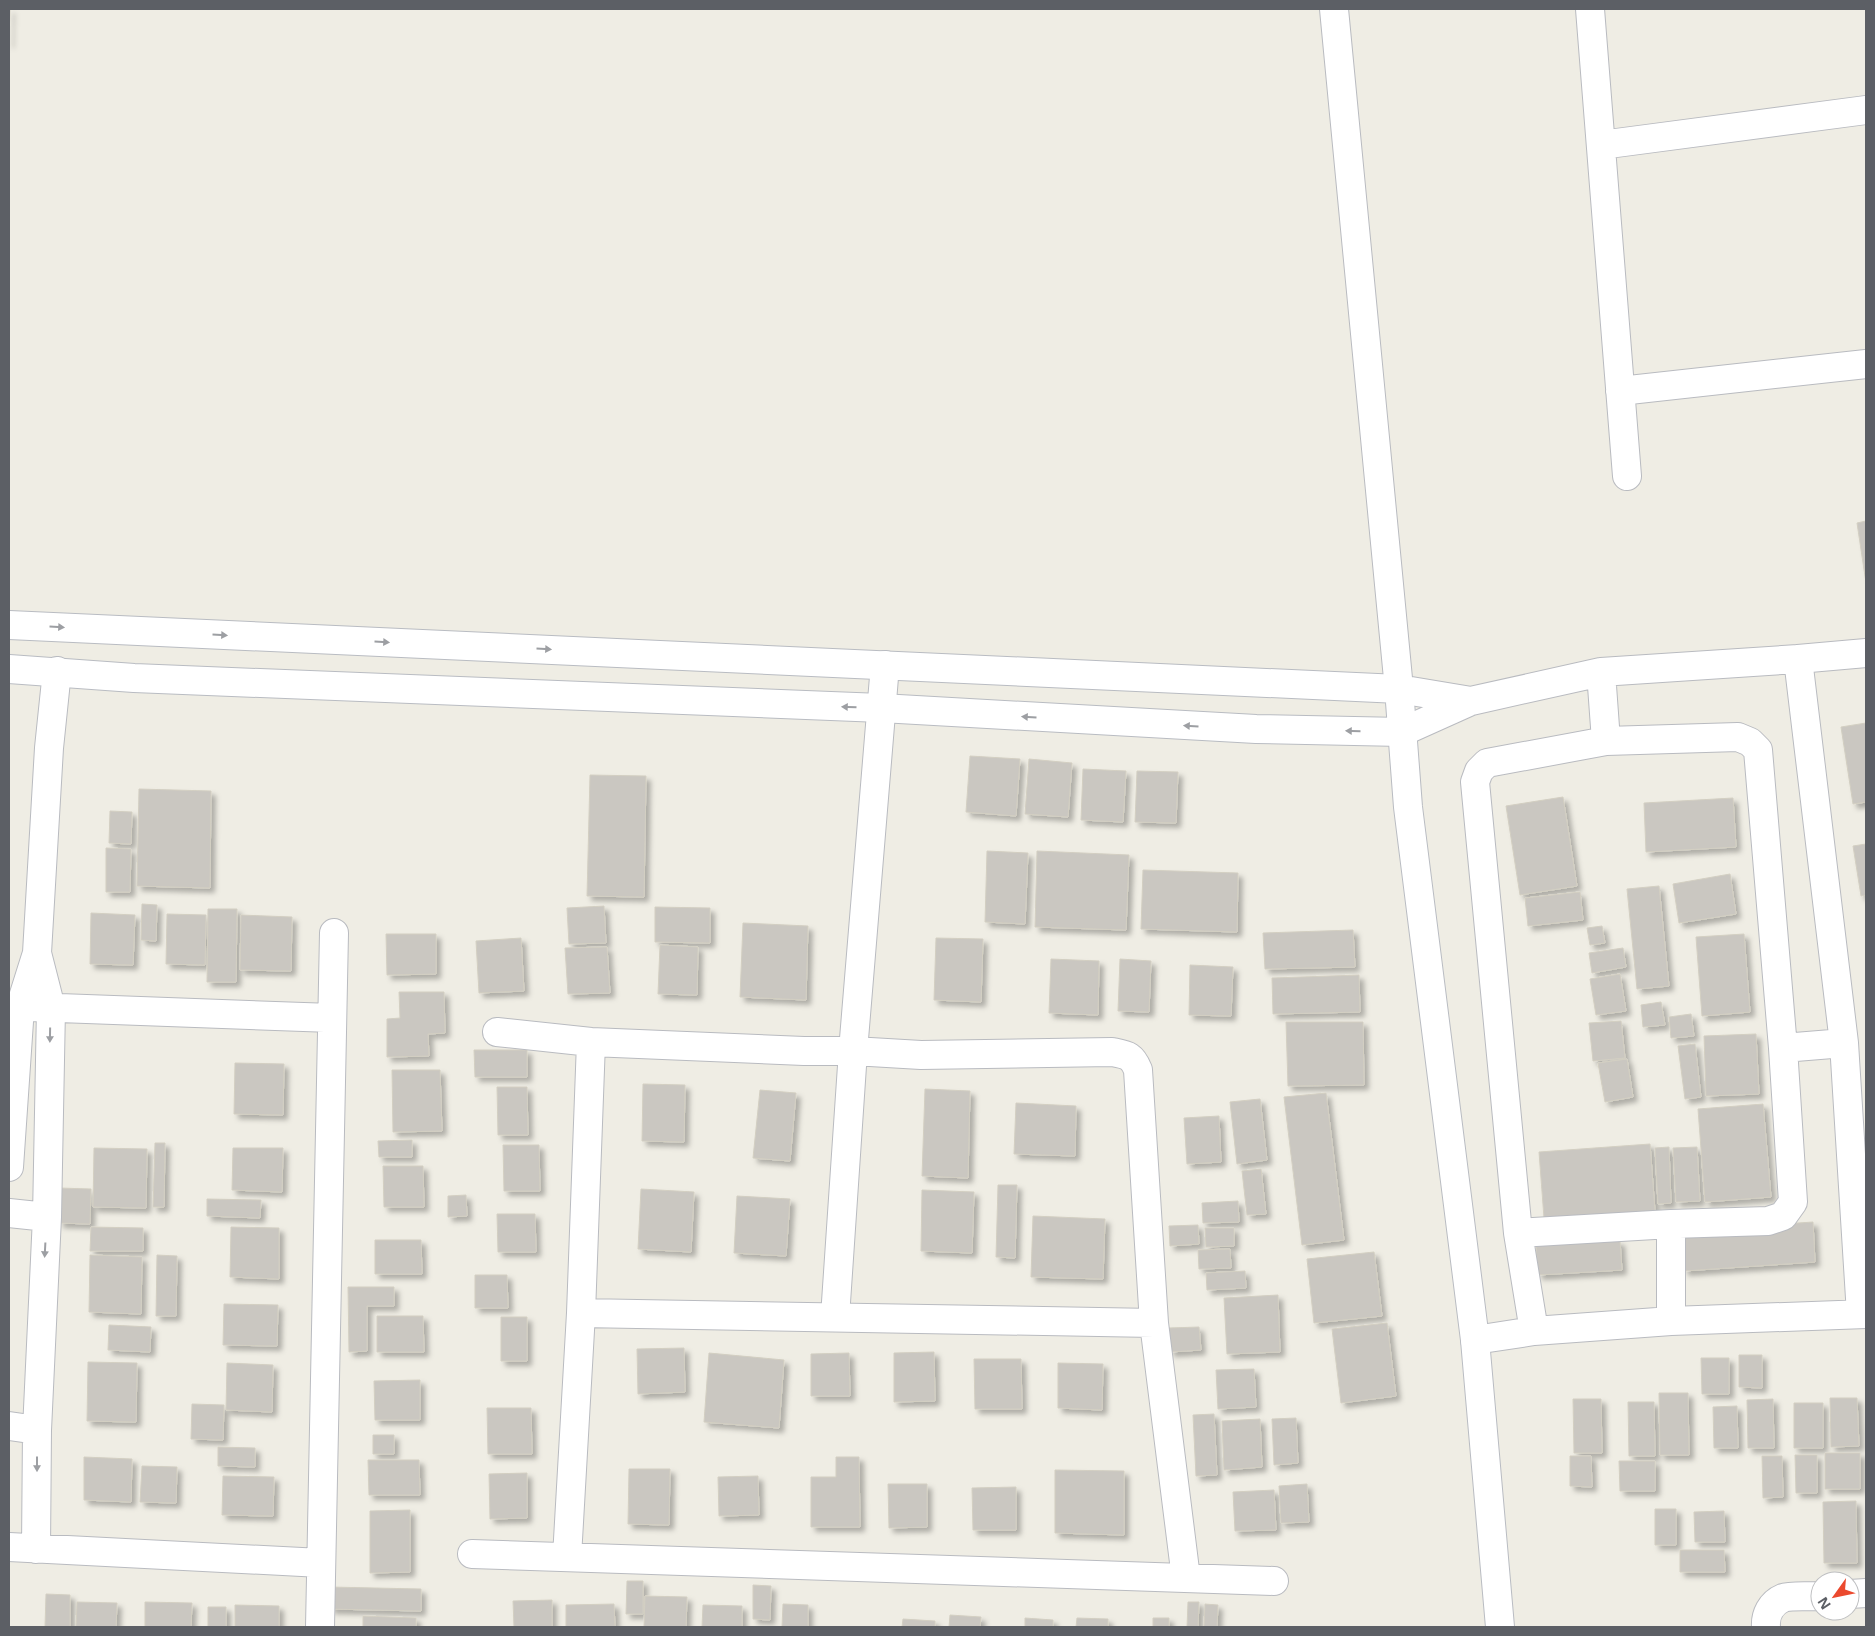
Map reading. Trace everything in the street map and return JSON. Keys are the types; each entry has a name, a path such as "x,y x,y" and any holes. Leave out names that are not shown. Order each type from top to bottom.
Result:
{"street":[{"path":"1334,9 1399,689 1408,807 1475,1340 1500,1627"},
{"path":"1590,9 1627,476"},
{"path":"1601,146 1866,110"},
{"path":"1620,391 1866,364"},
{"path":"9,625 1399,689 1471,701"},
{"path":"9,669 134,678 881,708 1256,729 1402,732 1471,701 1601,672 1866,653"},
{"path":"1475,1340 1534,1331 1671,1321 1864,1314 1844,1044 1798,659"},
{"path":"835,1317 853,1051 885,665"},
{"path":"36,1548 37,1430 47,1217 51,1008 37,953 49,748 57,671"},
{"path":"1601,672 1606,741"},
{"path":"1518,1233 1671,1224 1768,1221 1783,1216 1793,1202 1783,1048 1758,750 1750,742 1738,737 1606,741 1487,763 1479,771 1475,782 1518,1233 1534,1331"},
{"path":"320,1627 334,933"},
{"path":"9,1167 14,1006 37,953"},
{"path":"14,1006 332,1018"},
{"path":"497,1032 591,1042 921,1055 1112,1052 1126,1055 1134,1060 1138,1070 1154,1324 1186,1578"},
{"path":"567,1557 581,1313 591,1042"},
{"path":"1783,1048 1844,1044"},
{"path":"9,1213 47,1217"},
{"path":"1671,1224 1671,1321"},
{"path":"581,1313 1154,1324"},
{"path":"9,1426 37,1430"},
{"path":"9,1547 321,1563"},
{"path":"472,1554 1274,1581"},
{"path":"1766,1627 1765,1617 1772,1607 1784,1598 1810,1597"}],"building":[{"path":"9,9 10,9 9,44"},
{"path":"1866,521 1866,583 1857,523"},
{"path":"1866,723 1866,802 1853,804 1841,727"},
{"path":"970,756 1020,759 1016,816 966,812"},
{"path":"1029,759 1072,763 1068,817 1025,814"},
{"path":"1083,769 1126,771 1123,822 1081,820"},
{"path":"1137,771 1178,772 1176,823 1135,822"},
{"path":"590,775 646,776 644,897 587,896"},
{"path":"139,789 211,791 210,888 137,886"},
{"path":"1563,797 1577,886 1520,895 1506,806"},
{"path":"1733,798 1736,847 1646,852 1644,803"},
{"path":"110,811 132,812 131,844 109,843"},
{"path":"1866,844 1866,895 1861,896 1853,846"},
{"path":"106,848 131,849 130,892 106,892"},
{"path":"987,851 1028,853 1025,924 985,922"},
{"path":"1037,851 1129,855 1126,930 1035,927"},
{"path":"1143,870 1238,873 1237,932 1141,929"},
{"path":"1730,874 1736,914 1679,923 1673,884"},
{"path":"1659,886 1669,986 1637,989 1627,889"},
{"path":"1580,892 1583,920 1528,926 1525,898"},
{"path":"142,904 157,905 156,941 141,940"},
{"path":"604,906 606,943 569,944 567,908"},
{"path":"655,907 710,908 710,943 655,942"},
{"path":"208,909 237,909 236,982 207,982"},
{"path":"91,913 135,915 133,965 90,964"},
{"path":"167,914 206,915 205,965 166,964"},
{"path":"241,915 292,917 291,971 240,970"},
{"path":"743,923 808,926 806,1000 740,997"},
{"path":"1602,926 1605,943 1590,945 1587,928"},
{"path":"1353,930 1355,967 1265,969 1263,933"},
{"path":"386,934 436,934 436,974 387,975"},
{"path":"1744,934 1750,1012 1702,1016 1696,937"},
{"path":"521,938 524,991 479,993 476,941"},
{"path":"936,938 983,939 981,1002 934,1000"},
{"path":"660,945 698,947 697,995 658,994"},
{"path":"607,947 610,993 568,994 565,948"},
{"path":"1623,948 1626,967 1592,973 1589,953"},
{"path":"1051,959 1099,961 1098,1015 1049,1013"},
{"path":"1120,959 1151,961 1149,1012 1118,1011"},
{"path":"1190,965 1233,967 1231,1016 1189,1015"},
{"path":"1620,974 1626,1011 1596,1015 1590,979"},
{"path":"1359,975 1360,1012 1273,1014 1272,978"},
{"path":"399,992 444,992 445,1033 428,1034 429,1056 387,1057 387,1019 400,1018"},
{"path":"1661,1002 1665,1025 1643,1027 1641,1005"},
{"path":"1691,1014 1694,1036 1671,1038 1669,1017"},
{"path":"1621,1021 1625,1058 1593,1061 1589,1023"},
{"path":"1286,1022 1363,1022 1364,1085 1288,1086"},
{"path":"1756,1034 1759,1094 1706,1096 1704,1036"},
{"path":"1695,1044 1701,1097 1685,1099 1678,1046"},
{"path":"474,1050 527,1050 527,1077 475,1077"},
{"path":"1627,1059 1633,1097 1605,1102 1598,1063"},
{"path":"235,1063 284,1064 283,1115 234,1114"},
{"path":"392,1070 440,1070 442,1131 393,1132"},
{"path":"643,1084 685,1085 684,1142 642,1141"},
{"path":"497,1087 527,1087 528,1135 498,1135"},
{"path":"925,1089 970,1091 968,1178 922,1176"},
{"path":"760,1090 796,1093 790,1161 753,1158"},
{"path":"1326,1093 1344,1240 1302,1245 1284,1097"},
{"path":"1260,1099 1267,1160 1237,1164 1230,1102"},
{"path":"1016,1103 1076,1106 1075,1156 1014,1154"},
{"path":"1763,1104 1771,1197 1705,1202 1698,1109"},
{"path":"1219,1116 1221,1162 1187,1164 1184,1118"},
{"path":"412,1140 412,1157 379,1157 378,1141"},
{"path":"155,1143 165,1143 164,1207 153,1207"},
{"path":"1650,1144 1655,1211 1544,1218 1539,1152"},
{"path":"503,1145 539,1145 540,1191 504,1191"},
{"path":"1669,1147 1671,1203 1658,1204 1655,1148"},
{"path":"1697,1147 1700,1201 1676,1202 1673,1148"},
{"path":"94,1148 147,1149 146,1208 93,1207"},
{"path":"233,1148 283,1148 282,1192 232,1190"},
{"path":"383,1166 423,1166 424,1207 384,1207"},
{"path":"1261,1169 1266,1214 1247,1215 1242,1171"},
{"path":"998,1185 1017,1185 1015,1258 996,1257"},
{"path":"60,1188 91,1189 90,1224 59,1223"},
{"path":"641,1189 694,1192 691,1252 638,1249"},
{"path":"922,1190 974,1192 972,1253 921,1251"},
{"path":"466,1195 467,1216 448,1217 448,1196"},
{"path":"737,1196 790,1199 786,1256 734,1253"},
{"path":"207,1199 261,1200 260,1218 207,1216"},
{"path":"1238,1201 1239,1222 1203,1223 1202,1203"},
{"path":"497,1214 535,1214 536,1252 498,1252"},
{"path":"1033,1216 1105,1219 1103,1279 1031,1277"},
{"path":"1813,1222 1815,1262 1684,1271 1681,1231"},
{"path":"1198,1225 1199,1244 1170,1246 1169,1226"},
{"path":"91,1227 143,1228 143,1251 90,1251"},
{"path":"231,1227 279,1228 279,1279 230,1277"},
{"path":"1205,1228 1234,1228 1234,1246 1206,1247"},
{"path":"375,1240 421,1240 422,1274 375,1274"},
{"path":"1620,1241 1622,1270 1538,1275 1536,1246"},
{"path":"1230,1249 1231,1268 1199,1269 1198,1250"},
{"path":"1374,1252 1382,1316 1314,1323 1307,1259"},
{"path":"90,1255 142,1257 141,1314 89,1312"},
{"path":"157,1255 177,1256 176,1316 156,1316"},
{"path":"1245,1271 1246,1288 1207,1290 1206,1273"},
{"path":"475,1275 507,1275 508,1308 475,1308"},
{"path":"348,1287 394,1287 394,1306 367,1306 367,1351 349,1352"},
{"path":"1278,1295 1280,1352 1227,1354 1224,1298"},
{"path":"224,1304 278,1305 277,1346 223,1345"},
{"path":"377,1316 423,1316 424,1352 377,1352"},
{"path":"501,1317 527,1317 527,1361 501,1361"},
{"path":"1387,1323 1396,1396 1341,1403 1332,1329"},
{"path":"109,1325 151,1327 150,1352 108,1350"},
{"path":"1199,1327 1201,1350 1170,1352 1168,1328"},
{"path":"684,1348 685,1392 638,1394 637,1349"},
{"path":"934,1352 935,1401 894,1402 894,1353"},
{"path":"709,1353 784,1360 779,1428 704,1422"},
{"path":"849,1353 850,1396 811,1396 811,1354"},
{"path":"1739,1355 1762,1355 1762,1388 1739,1387"},
{"path":"1701,1358 1729,1358 1729,1394 1702,1394"},
{"path":"974,1359 1021,1359 1022,1409 975,1409"},
{"path":"88,1362 137,1363 136,1422 87,1421"},
{"path":"227,1363 273,1365 272,1412 226,1410"},
{"path":"1058,1363 1103,1364 1102,1410 1058,1408"},
{"path":"1254,1369 1256,1407 1218,1409 1216,1370"},
{"path":"420,1380 420,1420 375,1420 374,1381"},
{"path":"1659,1393 1688,1393 1689,1455 1660,1455"},
{"path":"1830,1398 1857,1398 1859,1446 1831,1447"},
{"path":"1573,1399 1601,1399 1602,1453 1574,1453"},
{"path":"1773,1399 1774,1448 1748,1448 1747,1400"},
{"path":"1628,1402 1654,1402 1655,1456 1629,1456"},
{"path":"1794,1403 1823,1403 1823,1448 1794,1448"},
{"path":"192,1404 224,1405 223,1440 191,1439"},
{"path":"1737,1406 1738,1448 1714,1448 1713,1407"},
{"path":"487,1408 531,1408 532,1454 488,1454"},
{"path":"1214,1414 1217,1475 1196,1476 1193,1415"},
{"path":"1296,1418 1298,1463 1274,1465 1272,1419"},
{"path":"1260,1419 1262,1467 1224,1470 1222,1421"},
{"path":"373,1435 394,1435 394,1454 373,1454"},
{"path":"218,1447 255,1448 255,1467 218,1466"},
{"path":"1825,1453 1860,1453 1860,1489 1825,1489"},
{"path":"1795,1455 1817,1455 1817,1493 1796,1493"},
{"path":"1570,1456 1591,1456 1592,1487 1570,1486"},
{"path":"1762,1456 1782,1456 1783,1497 1763,1498"},
{"path":"84,1457 132,1459 131,1502 84,1500"},
{"path":"836,1457 859,1457 860,1527 811,1527 811,1477 836,1477"},
{"path":"368,1460 419,1460 420,1495 369,1495"},
{"path":"1619,1461 1655,1461 1655,1491 1620,1491"},
{"path":"142,1466 177,1467 176,1503 140,1502"},
{"path":"629,1469 670,1469 669,1525 628,1524"},
{"path":"1055,1470 1124,1471 1124,1535 1055,1533"},
{"path":"527,1473 527,1518 490,1519 489,1474"},
{"path":"223,1476 274,1477 273,1516 222,1515"},
{"path":"758,1476 759,1515 719,1516 718,1477"},
{"path":"888,1484 927,1484 927,1527 889,1528"},
{"path":"1307,1484 1309,1522 1281,1523 1279,1486"},
{"path":"1016,1487 1016,1530 973,1530 972,1488"},
{"path":"1274,1490 1276,1530 1235,1531 1233,1492"},
{"path":"1856,1501 1857,1563 1824,1563 1823,1502"},
{"path":"1655,1509 1676,1509 1676,1545 1655,1545"},
{"path":"410,1510 410,1572 370,1573 370,1511"},
{"path":"1724,1511 1725,1542 1695,1542 1694,1512"},
{"path":"1680,1550 1724,1550 1725,1572 1680,1572"},
{"path":"627,1581 643,1581 643,1614 626,1614"},
{"path":"753,1585 771,1586 770,1620 753,1619"},
{"path":"330,1587 421,1589 421,1611 330,1609"},
{"path":"46,1594 70,1595 70,1627 45,1627"},
{"path":"645,1596 687,1597 686,1627 644,1627"},
{"path":"552,1600 552,1627 514,1627 513,1601"},
{"path":"77,1602 117,1603 116,1627 76,1627"},
{"path":"145,1602 192,1603 191,1627 145,1627"},
{"path":"1188,1602 1199,1602 1198,1627 1187,1627"},
{"path":"614,1604 615,1627 566,1627 566,1605"},
{"path":"783,1604 808,1605 808,1627 782,1627"},
{"path":"1205,1604 1218,1605 1217,1627 1204,1627"},
{"path":"235,1605 279,1606 279,1627 235,1627"},
{"path":"703,1605 742,1606 742,1627 702,1627"},
{"path":"208,1607 226,1607 226,1627 208,1627"},
{"path":"950,1615 981,1617 980,1627 949,1627"},
{"path":"363,1616 416,1618 416,1627 363,1627"},
{"path":"1025,1618 1053,1620 1053,1627 1025,1627"},
{"path":"1077,1618 1108,1619 1108,1627 1076,1627"},
{"path":"1153,1618 1169,1618 1169,1627 1153,1627"},
{"path":"903,1619 935,1621 935,1627 902,1627"}]}
